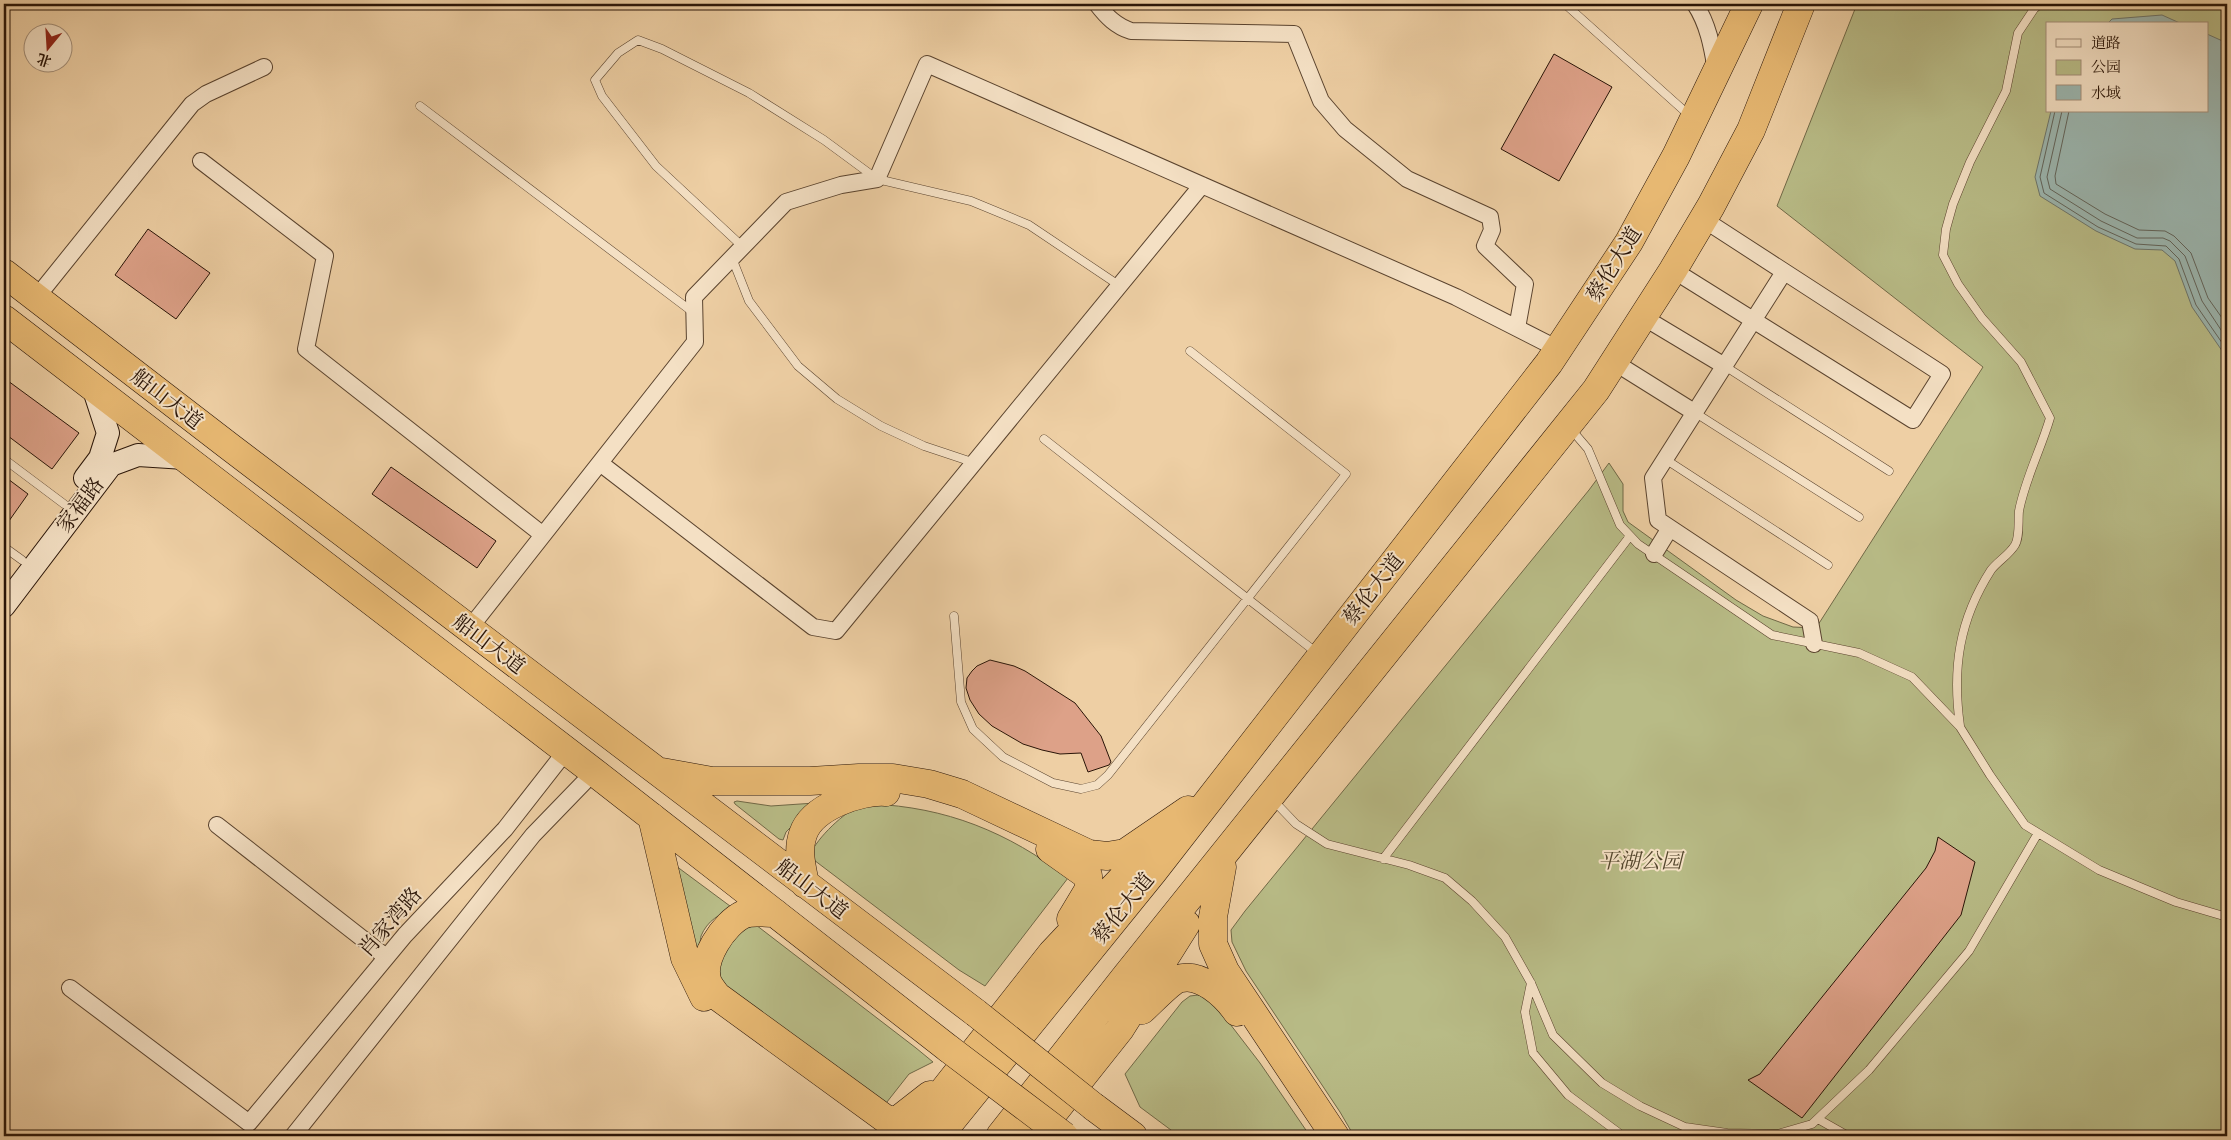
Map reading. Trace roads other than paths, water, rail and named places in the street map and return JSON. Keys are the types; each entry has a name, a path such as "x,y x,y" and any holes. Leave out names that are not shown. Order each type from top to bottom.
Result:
{"highway":[{"name":"蔡伦大道","path":"938,1136 1094,946 1558,349 1629,242 1693,119 1749,4"},
{"name":"蔡伦大道","path":"1000,1136 1596,390 1673,270 1751,130 1801,4"},
{"name":"船山大道","path":"4,272 1133,1136"},
{"name":"船山大道","path":"4,319 775,913 954,1061 1064,1136"},
{"path":"775,913 745,914 725,928 714,944 706,969 708,983 717,996 888,1120 898,1120 1052,953 1255,740"},
{"path":"657,772 712,781 810,781 893,778 929,784 962,794 1089,854 1107,856 1125,853 1188,810"},
{"path":"805,884 799,852 803,832 814,818 828,807 851,797 879,792 919,795 961,806 1045,845 1088,876 1089,889 1052,953"},
{"name":"蔡伦大道","path":"1034,1136 1120,1029 1262,806"},
{"path":"652,817 684,958 700,994 719,1013 880,1130 881,1136"},
{"path":"1222,867 1213,917 1213,944 1225,971 1335,1136"},
{"path":"1120,1029 1178,979 1195,979 1214,988 1232,1004 1320,1136"},
{"path":"912,1136 954,1061"}],"street":[{"path":"1098,4 1106,16 1120,27 1131,31 1294,34 1321,101 1345,129 1407,179 1490,217 1492,230 1485,246 1525,284 1517,328"},
{"path":"1695,4 1702,15 1711,42 1716,72"},
{"path":"469,629 695,342 696,314 694,297 786,202 841,185 877,179 927,64 1456,297 1558,349"},
{"path":"36,298 192,104 206,94 264,67"},
{"path":"202,161 325,256 306,349 543,535"},
{"path":"600,463 813,627 836,631 1202,185"},
{"path":"1673,270 1913,420 1942,374 1703,219"},
{"path":"1784,272 1653,478 1658,520 1810,621 1814,644"},
{"path":"1643,317 1724,365"},
{"path":"1614,362 1694,412"},
{"name":"家福路","path":"4,584 100,458 108,433 94,390"},
{"name":"家福路","path":"4,606 111,464 138,455 185,458"},
{"path":"1654,554 1670,528"},
{"name":"肖家湾路","path":"70,988 248,1123 404,935 505,829 566,751"},
{"path":"293,1136 533,835 594,772"},
{"path":"217,825 386,957"}],"lane":[{"path":"1565,4 1693,119"},
{"path":"1960,727 1956,698 1957,662 1962,632 1975,598 1992,568 2016,544 2019,511 2026,483 2042,444 2050,418 2021,362 1982,318 1958,284 1943,255 1946,229 1953,204 1970,162 2006,91 2018,33 2034,9 2040,4"},
{"path":"974,463 924,446 881,426 837,399 798,366 749,300 738,252 656,166 602,96 595,80 618,53 638,40 662,49 749,93 824,140 877,179 971,201 1029,226 1120,286"},
{"path":"420,106 696,314"},
{"path":"954,616 961,702 973,729 1002,757 1054,783 1081,789 1097,785 1108,775 1346,474 1190,351"},
{"path":"1724,365 1889,471"},
{"path":"1694,412 1859,517"},
{"path":"1568,426 1588,449 1620,525 1638,544 1772,635 1859,653 1912,677 1960,727 1990,775 2025,825 2099,870 2176,902 2227,917"},
{"path":"1044,439 1321,656"},
{"path":"4,459 64,504"},
{"path":"1665,459 1828,565"},
{"path":"1383,859 1630,536"},
{"path":"4,547 22,560"},
{"path":"1262,806 1296,824 1327,844 1409,865 1445,878 1472,901 1505,937 1531,983 1553,1035 1602,1083 1640,1106 1685,1127 1726,1134 1778,1134 1812,1124 1869,1070 1970,951 2038,833"},
{"path":"1531,983 1526,1012 1533,1053 1568,1095 1623,1136"},
{"path":"1818,1119 1848,1136"}],"water":[{"path":"2162,15 2178,22 2109,22 2112,19"},
{"path":"2208,34 2227,43 2227,358 2192,307 2175,261 2162,250 2135,249 2096,231 2040,196 2035,177 2051,112 2208,112"}],"park label":[{"name":"平湖公园","path":"1640,861"}]}
